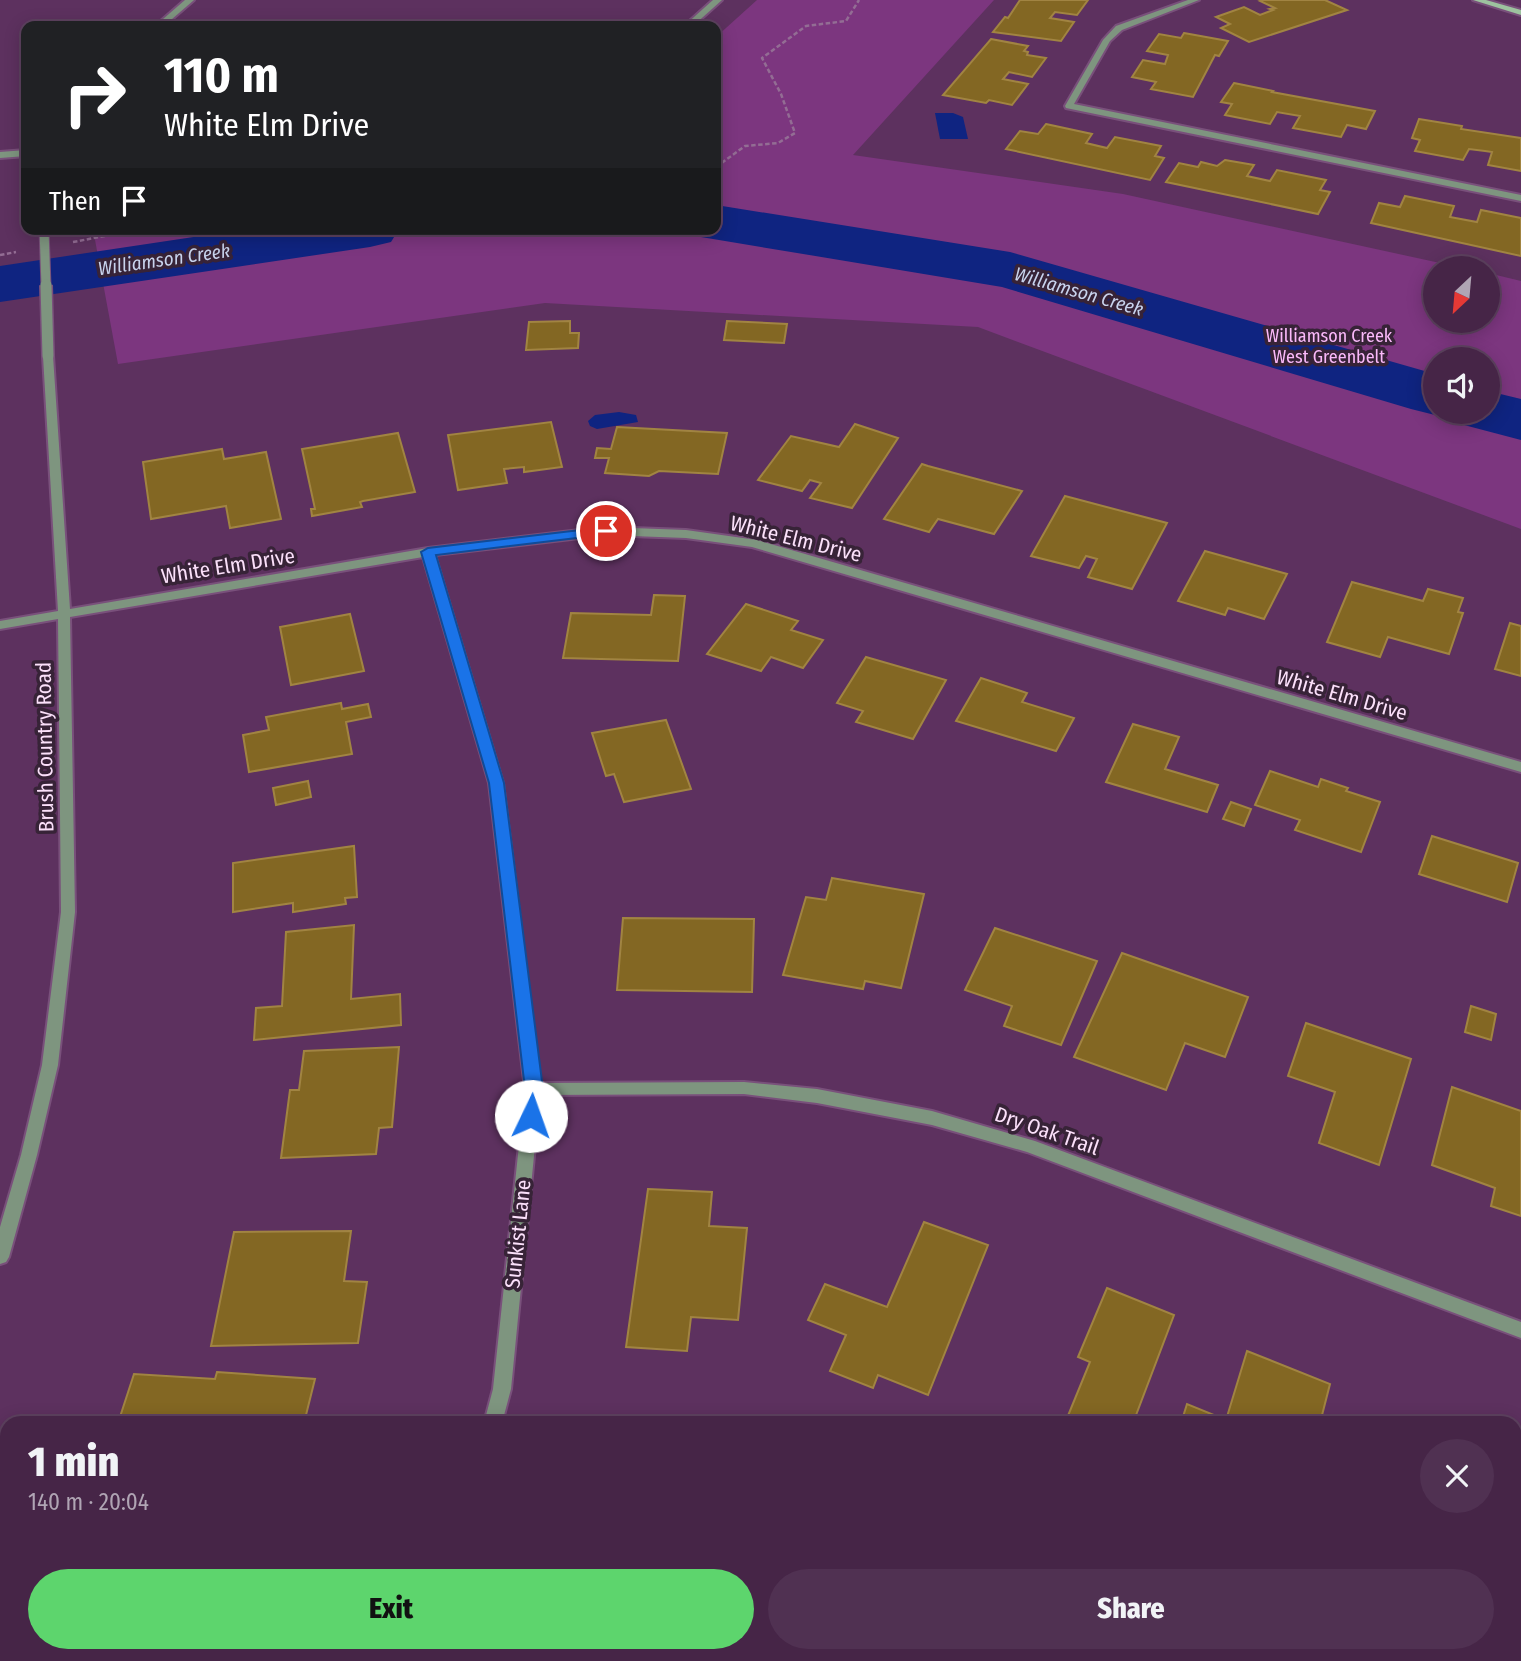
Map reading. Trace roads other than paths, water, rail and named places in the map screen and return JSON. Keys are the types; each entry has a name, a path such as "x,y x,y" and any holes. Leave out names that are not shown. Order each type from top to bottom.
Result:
{"main road":[{"path":"1477,0 1521,13"}],"street":[{"path":"165,21 190,0"},
{"path":"694,21 718,0"},
{"path":"1195,0 1119,28 1107,40 1069,106 1521,198"},
{"path":"0,155 21,153"},
{"name":"Brush Country Road","path":"0,1257 29,1155 50,1065 68,912 64,612 48,356 44,235"},
{"name":"White Elm Drive","path":"0,625 428,552 606,531 686,534 753,543 1521,767"},
{"name":"Sunkist Lane","path":"428,552 496,783 534,1089 502,1389 495,1416"},
{"name":"Dry Oak Trail","path":"534,1089 744,1088 817,1096 932,1118 1029,1146 1521,1330"}],"waterway":[{"name":"Williamson Creek","path":"721,224 1010,270 1423,391"},
{"name":"Williamson Creek","path":"0,284 330,235"},
{"name":"Williamson Creek","path":"1500,414 1521,420"}],"park label":[{"name":"Williamson Creek West Greenbelt","path":"1329,346"}]}
